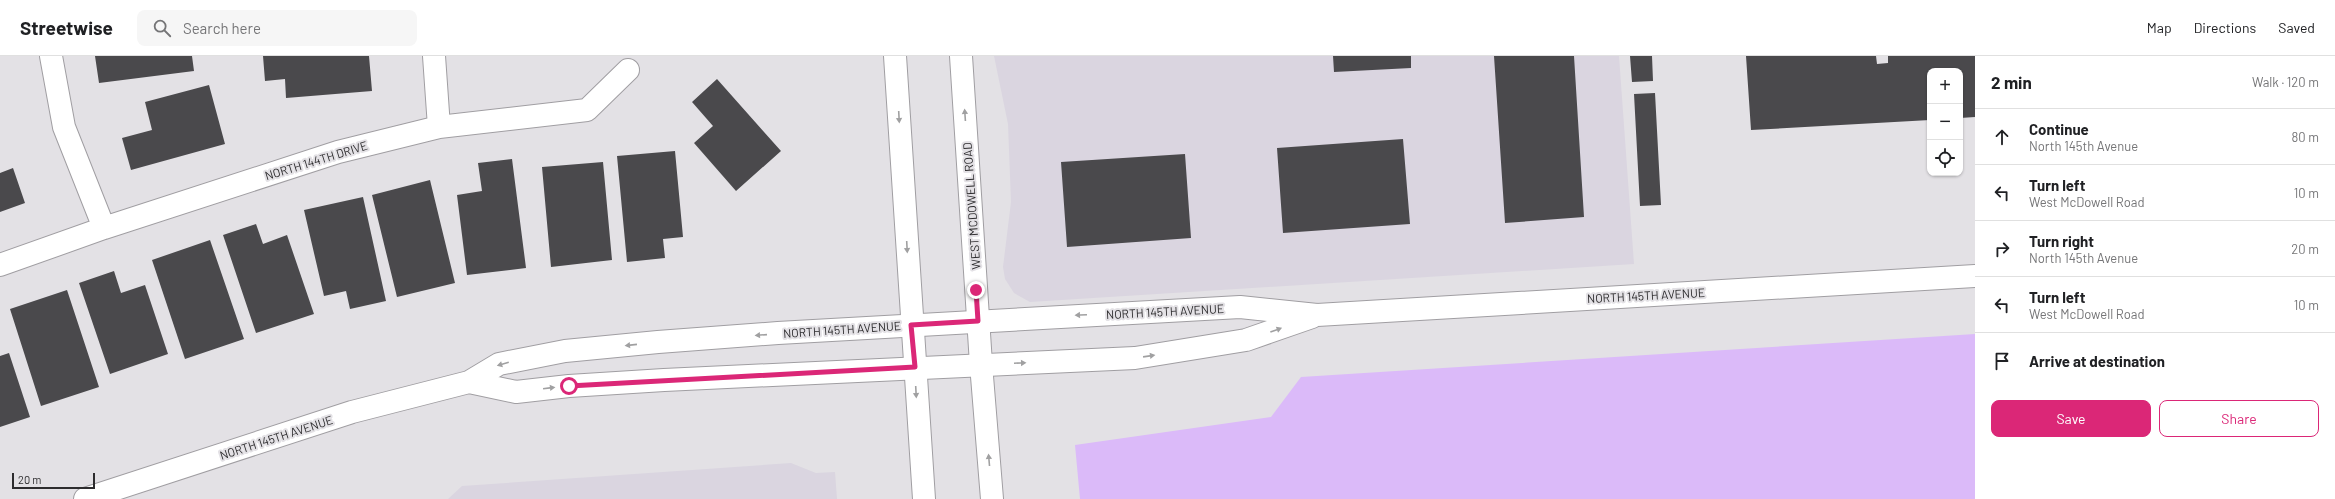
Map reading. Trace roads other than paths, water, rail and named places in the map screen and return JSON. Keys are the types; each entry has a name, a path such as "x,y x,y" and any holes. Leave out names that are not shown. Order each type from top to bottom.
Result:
{"street":[{"path":"51,56 64,127 104,228"},
{"path":"434,56 439,127"},
{"path":"896,56 911,325 924,499"},
{"name":"WEST MCDOWELL ROAD","path":"961,56 981,364 992,499"},
{"name":"NORTH 144TH DRIVE","path":"0,265 104,228 338,152 439,127 587,110 628,70"},
{"name":"NORTH 145TH AVENUE","path":"85,499 352,412 469,382 499,364 565,351 665,341 978,321 1240,307 1317,315 1975,276"},
{"name":"NORTH 145TH AVENUE","path":"469,382 516,392 608,383 915,367 1135,358 1194,350 1246,340 1317,315"}]}
